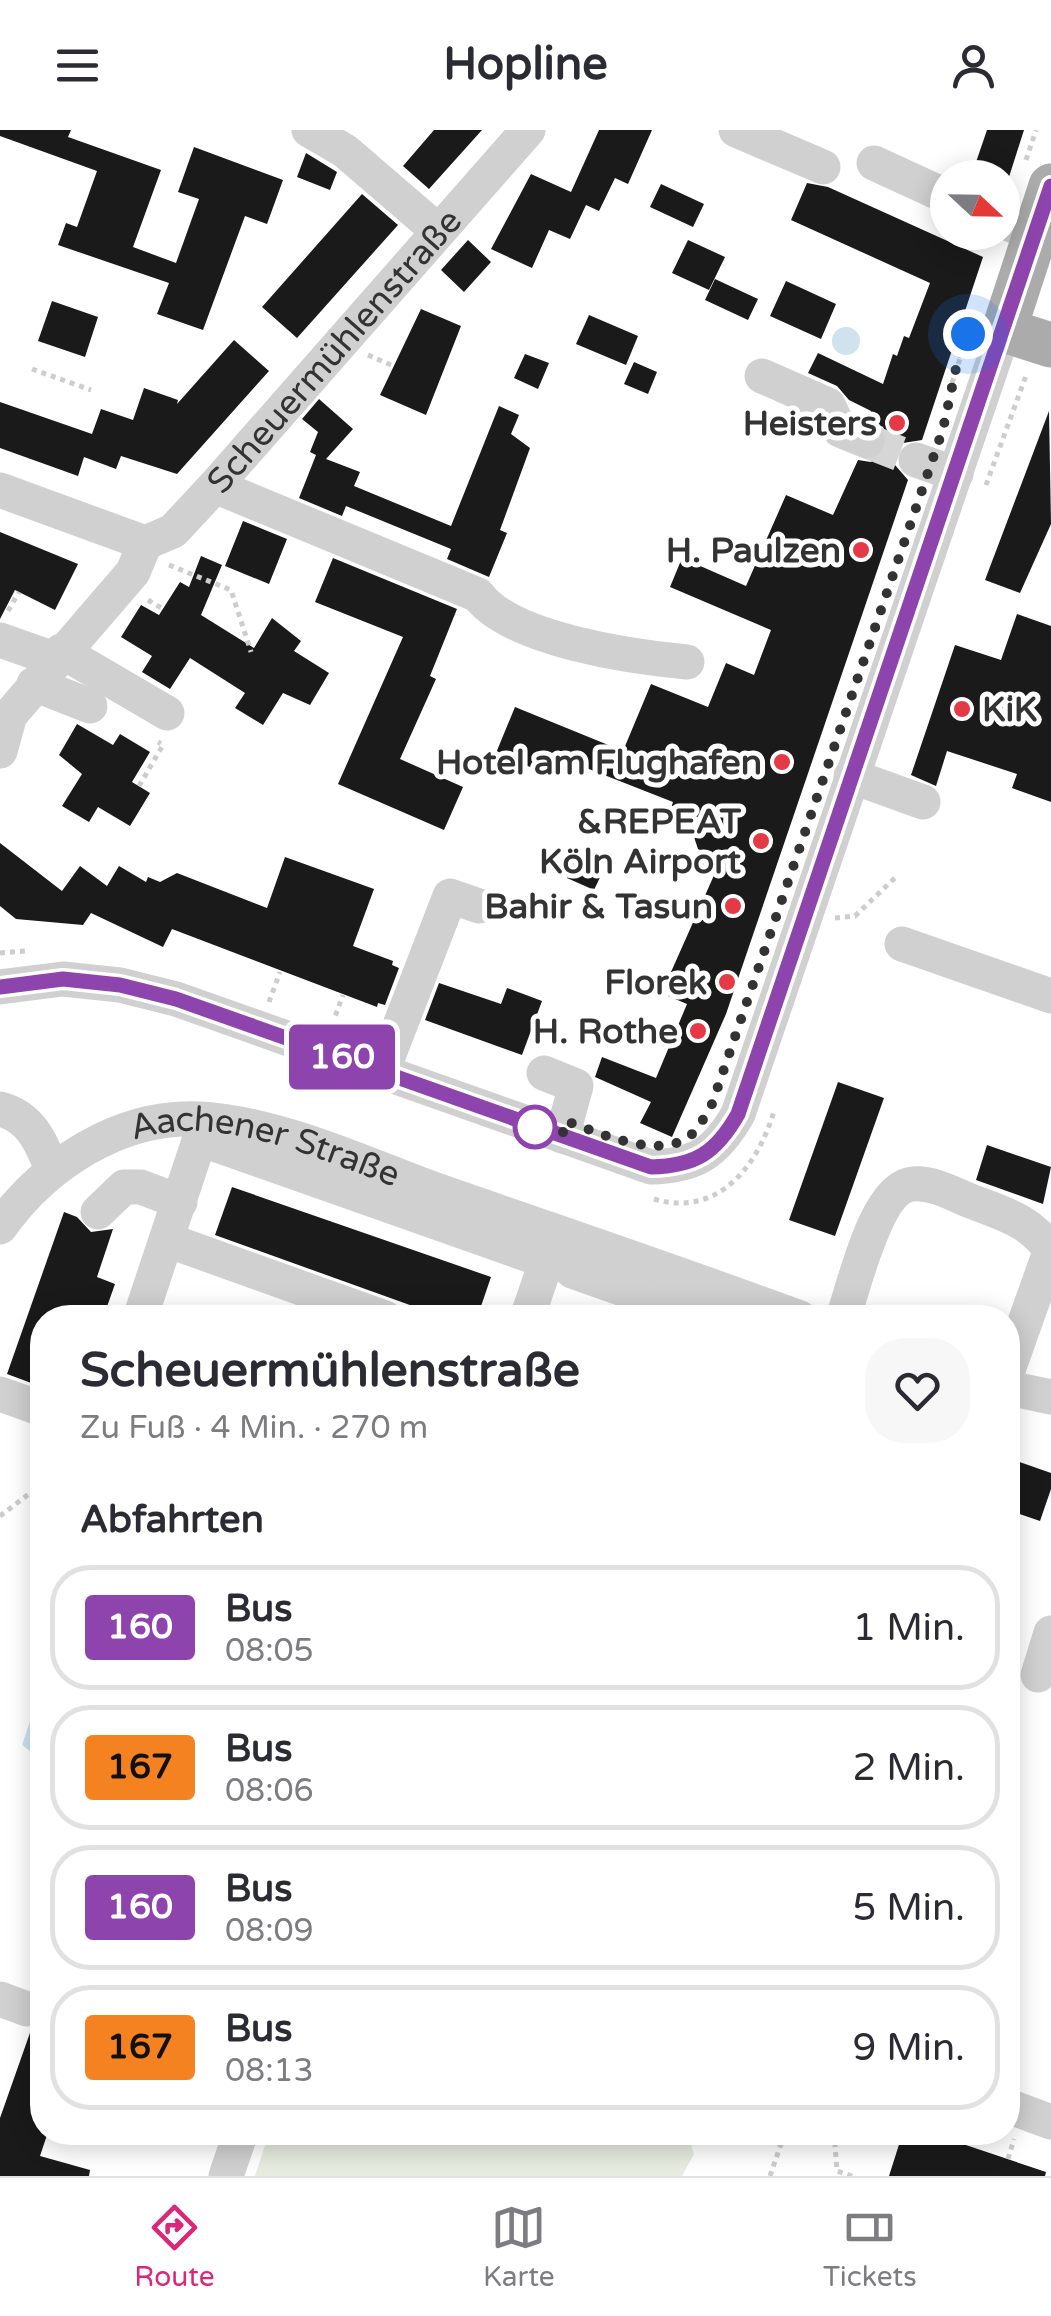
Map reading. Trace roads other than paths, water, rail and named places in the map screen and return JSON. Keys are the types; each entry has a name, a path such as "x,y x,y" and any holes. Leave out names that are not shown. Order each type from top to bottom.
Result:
{"main road":[{"path":"1020,225 1036,180"},
{"path":"1012,250 988,328 1051,345"}],"street":[{"path":"309,130 345,151 438,231"},
{"name":"Scheuermühlenstraße","path":"0,751 10,714 144,549 173,531 528,130"},
{"path":"736,130 823,168"},
{"path":"874,164 930,188"},
{"path":"0,987 63,979 120,985 249,1022 651,1167 678,1166 706,1156 724,1140 738,1114 956,474 988,328"},
{"path":"762,376 828,405 840,430 867,440"},
{"path":"916,460 956,474"},
{"path":"214,486 478,596 489,610 590,649 687,662"},
{"path":"0,490 144,549"},
{"path":"0,640 159,725"},
{"path":"50,665 90,706"},
{"path":"852,776 923,802"},
{"path":"382,1072 450,896 480,906"},
{"path":"902,944 1051,996"},
{"path":"544,1073 576,1086 562,1136"},
{"path":"0,1109 22,1118 38,1134 52,1169"},
{"name":"Aachener Straße","path":"0,1226 52,1169 82,1150 148,1124 288,1137 716,1304"},
{"path":"144,1305 203,1130"},
{"path":"848,1305 882,1208 894,1190 911,1184 932,1186 1026,1222 1051,1250 1020,1337"},
{"path":"98,1212 124,1187 141,1187 180,1202"},
{"path":"167,1240 349,1305"},
{"path":"532,1305 558,1243"},
{"path":"1020,1391 1051,1397"},
{"path":"0,1394 30,1405"},
{"path":"1038,1674 1051,1634"},
{"path":"1020,2110 1051,2122"},
{"path":"226,2176 237,2145"}],"water":[{"path":"846,327 856,331 860,341 856,351 846,355 836,351 832,341 836,331"},
{"path":"30,1721 30,1751 22,1745"}],"tunnel":[{"path":"867,441 916,460"}],"place":[{"name":"Heisters","path":"897,423"},
{"name":"H. Paulzen","path":"861,550"},
{"name":"KiK","path":"962,709"},
{"name":"Hotel am Flughafen","path":"782,762"},
{"name":"&REPEAT Köln Airport","path":"761,841"},
{"name":"Bahir & Tasun","path":"733,906"},
{"name":"Florek","path":"727,982"},
{"name":"H. Rothe","path":"698,1031"}]}
